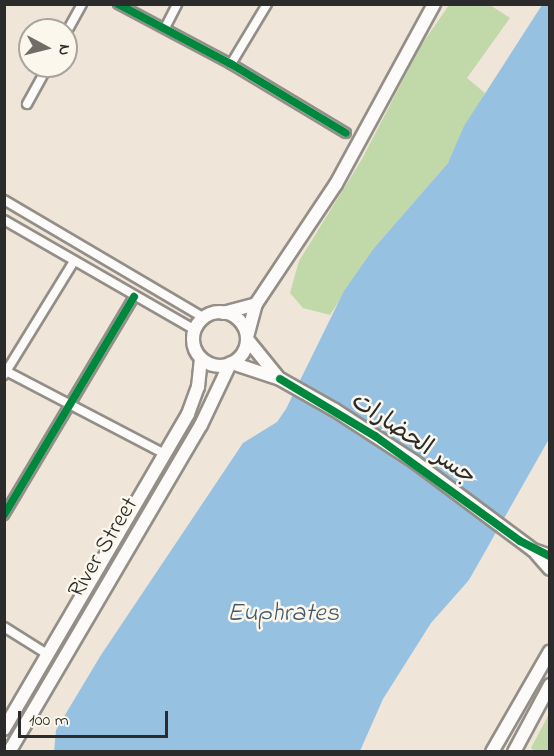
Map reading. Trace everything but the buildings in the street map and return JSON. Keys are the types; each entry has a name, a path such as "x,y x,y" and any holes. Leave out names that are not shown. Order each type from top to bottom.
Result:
{"main road":[{"path":"231,364 243,353 256,304 342,174 434,4"},
{"path":"256,304 204,318 195,330 194,345 201,358 212,365 231,364 280,379"},
{"path":"224,312 239,321 247,338 280,379"},
{"name":"River Street","path":"4,729 192,405 201,358"},
{"name":"River Street","path":"9,752 201,425 231,364"},
{"name":"جسر الحضارات","path":"280,379 375,436 533,550"},
{"path":"533,550 549,556"},
{"path":"533,550 549,569"},
{"path":"82,595 96,603"},
{"path":"492,752 549,651"},
{"path":"514,752 549,685"}],"street":[{"path":"74,18 82,4"},
{"path":"118,4 231,64 346,133"},
{"path":"165,28 177,4"},
{"path":"231,64 267,4"},
{"path":"27,104 41,78"},
{"path":"4,200 204,318"},
{"path":"4,220 134,297 195,330"},
{"path":"74,261 5,372 165,454"},
{"path":"4,515 134,297"},
{"path":"4,627 47,654"}],"green space":[{"path":"449,5 490,5 510,18 467,78 485,93 448,163 374,248 330,315 303,308 290,293 299,261 362,159 420,47"},
{"path":"549,714 549,751 535,751 531,748"}],"water":[{"name":"Euphrates","path":"542,5 549,5 549,439 469,580 431,623 383,699 360,751 54,752 56,730 101,655 243,443 277,422 286,409 344,291 374,248 448,163 464,126"}],"cycle path":[{"path":"118,4 231,64 346,133"},
{"path":"4,515 134,297"},
{"path":"280,379 375,436 520,541 550,556"}]}
